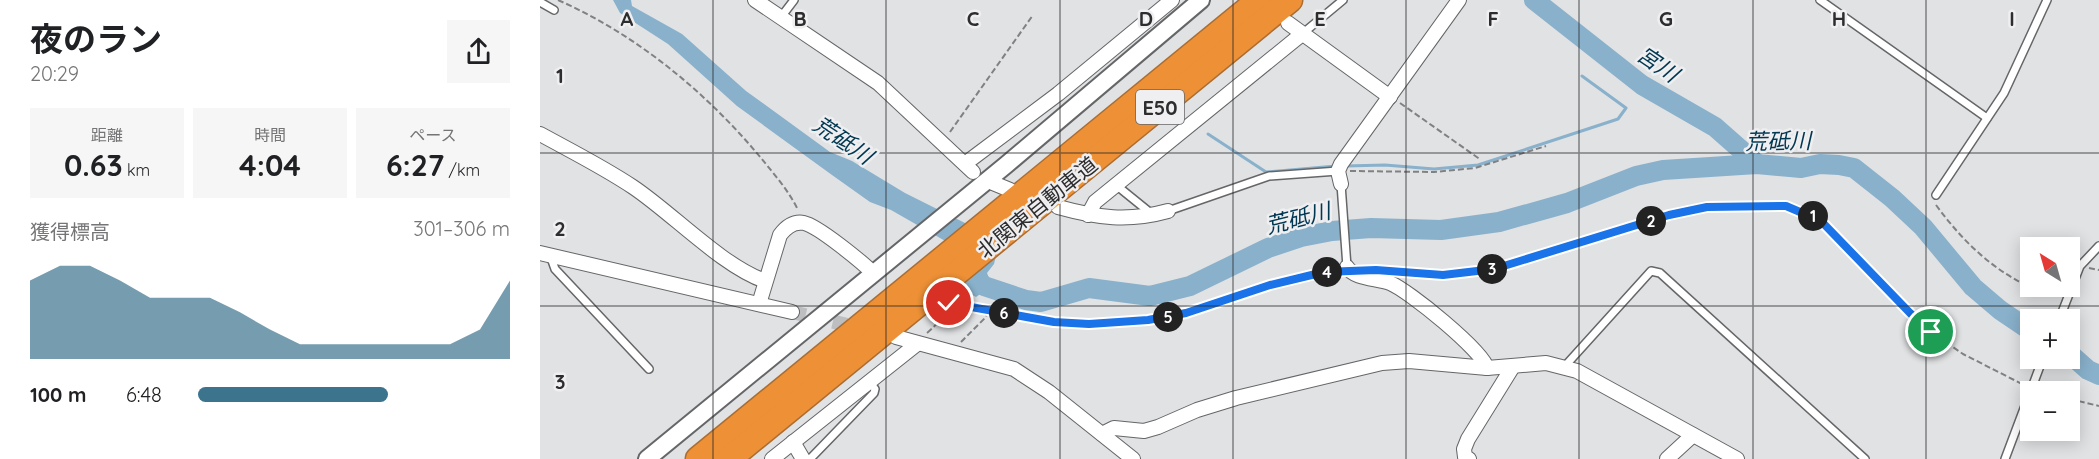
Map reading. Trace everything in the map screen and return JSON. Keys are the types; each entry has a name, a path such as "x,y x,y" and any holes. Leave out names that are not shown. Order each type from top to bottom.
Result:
{"highway":[{"name":"北関東自動車道","path":"729,459 1016,203 1259,0"},
{"name":"北関東自動車道","path":"1016,203 1289,12"},
{"name":"北関東自動車道","path":"698,459 912,296"}],"street":[{"path":"755,0 878,83 942,140 969,168 1172,0"},
{"path":"646,459 1201,0"},
{"path":"1340,177 1390,96 1459,0"},
{"path":"1289,12 1302,34 1390,96"},
{"path":"1088,215 1095,202 1302,34"},
{"path":"540,134 634,188 698,237 749,273 765,281"},
{"path":"993,183 1016,203"},
{"path":"1058,207 1088,215 1133,219 1168,211"},
{"path":"759,304 780,235 788,227 797,223 812,226 878,269"},
{"path":"543,257 792,312"},
{"path":"1348,269 1386,281 1412,296 1470,346 1487,368"},
{"path":"896,337 986,360 1024,374 1133,459"},
{"path":"772,459 917,344"},
{"path":"1102,434 1114,428 1144,431 1197,410 1236,398 1382,363 1409,361 1487,368 1512,368 1546,363 1565,366 1737,459"},
{"path":"1469,459 1465,456 1464,449 1468,439 1512,368"},
{"path":"1667,459 1693,435"},
{"path":"793,442 803,459"}],"lane":[{"path":"781,17 794,0"},
{"path":"1302,34 1343,0"},
{"path":"1820,0 1987,118"},
{"path":"1936,195 2004,93 2047,0"},
{"path":"540,2 554,10"},
{"path":"1168,211 1269,176 1340,177 1348,269"},
{"path":"1116,185 1153,215"},
{"path":"2063,309 2080,266 2099,246"},
{"path":"543,257 649,369"},
{"path":"1565,366 1652,271 1660,273 1864,459"},
{"path":"810,459 874,393 875,389 869,381"},
{"path":"2005,459 2020,423"}],"path":[{"path":"558,0 589,14 618,32 668,67 709,102 750,145 794,201 799,212 797,223"},
{"path":"942,140 1033,15"},
{"path":"1390,96 1481,159"},
{"path":"1340,177 1475,168 1546,146"},
{"path":"1936,195 1935,204 1957,234 1984,260 2020,284"},
{"path":"1393,272 1443,275 1494,269 1678,213 1707,207 1786,206 1821,221 1931,332 1963,354 2020,381"},
{"path":"917,344 946,314 949,303 1054,322 1120,323 1186,313 1270,285 1324,272 1348,269"},
{"path":"957,353 963,339 986,317 988,309"},
{"path":"2080,401 2099,406"}],"water":[{"path":"613,0 631,0 632,6 682,34 746,91 830,152 852,161 905,193 971,226 998,248 994,264 987,273 992,286 976,297 960,288 947,242 891,210 870,202 832,175 737,106 668,44 620,13"}],"waterway":[{"name":"宮川","path":"1534,0 1642,85 1715,127 1757,164"},
{"path":"1346,166 1385,165 1434,169 1478,165 1618,119 1626,108 1582,76"},
{"name":"宮川","path":"1638,90 1642,85"},
{"path":"1208,134 1266,172 1336,166"},
{"name":"荒砥川","path":"974,269 978,280 984,286 1026,300 1041,302 1089,288 1150,296 1190,286 1268,248 1301,237 1332,231 1371,228 1441,230 1499,222 1567,203 1636,176 1663,170 1757,164 1801,168 1820,164 1854,168 1892,198 1923,227 1973,287 2020,324"},
{"name":"荒砥川","path":"2080,363 2099,375"}],"tunnel":[{"path":"792,312 860,328"}],"route":[{"path":"949,303 952,301 1054,322 1089,324 1148,320 1186,313 1270,285 1324,272 1376,270 1443,275 1494,269 1523,262 1669,215 1707,207 1764,205 1786,206 1806,212 1821,221 1931,332"}]}
